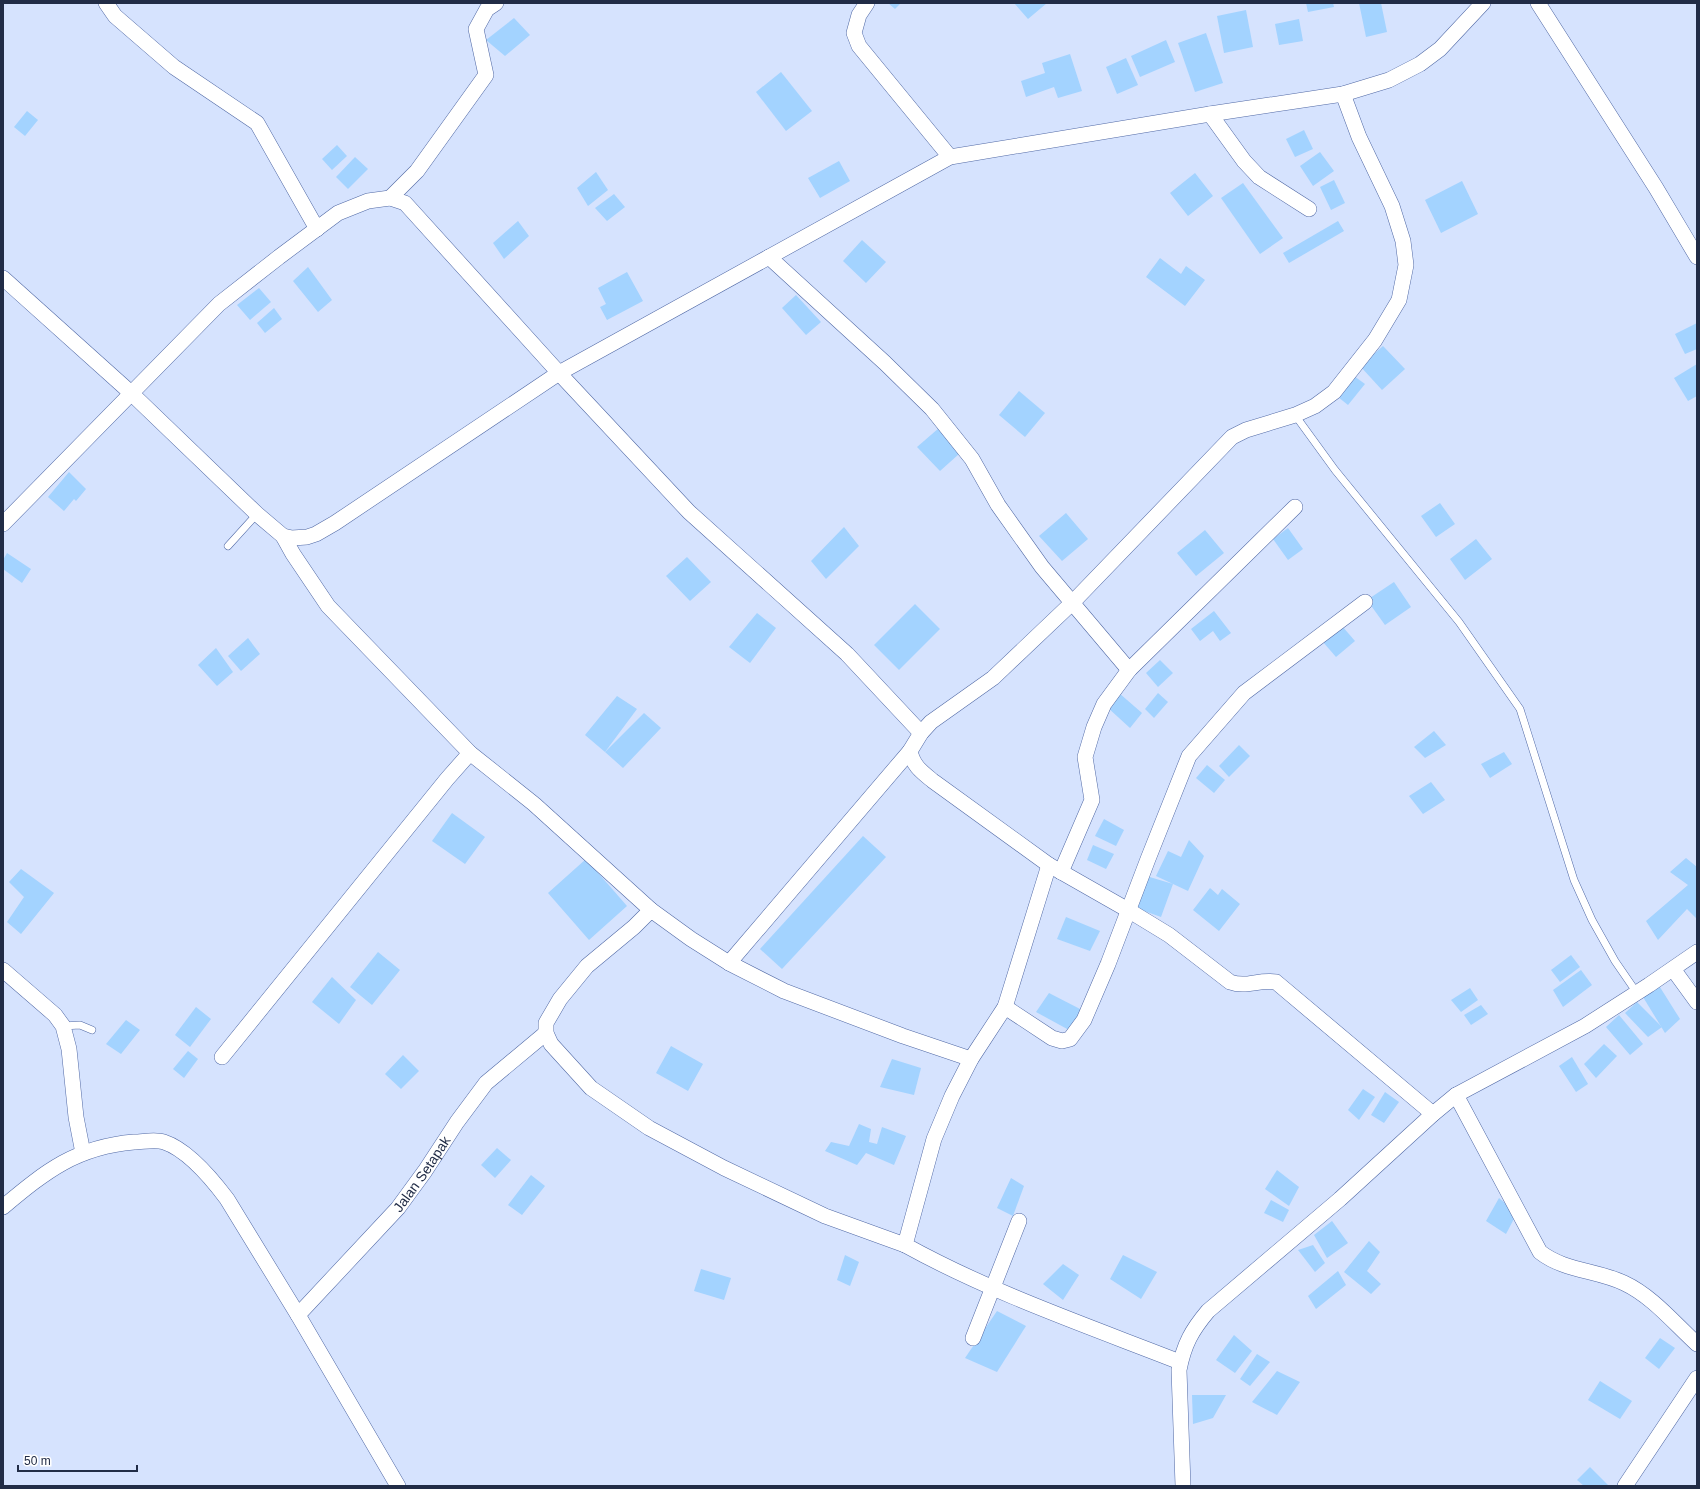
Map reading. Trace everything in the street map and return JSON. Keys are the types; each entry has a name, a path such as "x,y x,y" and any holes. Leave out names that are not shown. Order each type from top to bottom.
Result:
{"street":[{"path":"106,3 115,16 174,67 257,123 317,228"},
{"path":"390,198 417,171 486,75 476,29 487,9 496,3"},
{"path":"867,3 859,16 854,33 859,46 950,157"},
{"path":"283,536 292,538 307,537 316,534 335,523 559,373 950,157 1210,114 1343,94 1389,80 1420,64 1440,49 1483,3"},
{"path":"1538,3 1656,188 1697,257"},
{"path":"729,963 910,751 921,733 931,722 993,678 1072,603 1232,437 1246,430 1295,415 1314,406 1334,392 1375,340 1400,300 1406,265 1403,241 1392,206 1356,129 1343,94"},
{"path":"1210,114 1244,161 1260,177 1309,209"},
{"path":"3,524 219,304 338,213 368,202 390,198 405,203 559,373 689,512 847,654 921,733"},
{"path":"769,257 932,409 972,459 998,505 1042,568 1129,670"},
{"path":"3,278 131,394 257,514 283,536 293,554 328,606 470,753 534,804 651,910 690,939 729,963 784,992 903,1036 971,1059"},
{"path":"905,1245 934,1139 952,1096 971,1059 1005,1007 1055,869 1092,800 1086,757 1094,727 1104,704 1129,670 1295,506"},
{"path":"293,554 307,537"},
{"path":"1005,1007 1052,1038 1062,1041 1070,1039 1084,1020 1108,964 1189,756 1244,693 1365,602"},
{"path":"910,751 912,760 916,767 933,781 1055,869 1169,935 1230,982 1238,985 1267,980 1276,982 1433,1114"},
{"path":"222,1057 447,779 470,753"},
{"path":"651,910 634,927 587,966 560,999 546,1023 546,1033 551,1044 563,1060 590,1088 649,1128 724,1168 825,1216 905,1245 937,1263 994,1288 1180,1362"},
{"path":"1183,1486 1178,1370 1182,1354 1194,1328 1208,1310 1340,1199 1433,1114 1456,1095 1585,1026 1697,952"},
{"path":"1673,969 1697,1002"},
{"path":"3,970 55,1015 63,1026 69,1049 76,1117 83,1153"},
{"name":"Jalan Setapak","path":"298,1315 398,1208 425,1171 457,1122 486,1083 546,1033"},
{"path":"1456,1095 1540,1252 1559,1263 1609,1277 1624,1283 1651,1302 1697,1344"},
{"path":"3,1207 42,1175 66,1160 92,1149 122,1143 147,1141 164,1142 186,1154 216,1185 227,1199 298,1315 398,1486"},
{"path":"973,1338 994,1288 1019,1221"},
{"path":"1626,1486 1697,1378"}],"lane":[{"path":"1295,415 1335,470 1459,622 1520,708 1574,880 1592,920 1615,962 1637,993"},
{"path":"228,546 257,514"},
{"path":"63,1026 80,1025 92,1030"}],"building":[{"path":"888,3 901,3 895,9"},
{"path":"1014,3 1047,3 1028,19"},
{"path":"1306,3 1333,3 1334,7 1308,12"},
{"path":"1359,3 1381,3 1387,32 1366,37"},
{"path":"1246,10 1253,47 1224,53 1217,16"},
{"path":"514,18 530,35 505,56 486,40"},
{"path":"1299,19 1303,41 1279,45 1275,24"},
{"path":"1206,33 1223,83 1195,92 1178,43"},
{"path":"1166,40 1175,62 1140,77 1131,56"},
{"path":"1070,54 1082,91 1058,98 1054,87 1026,97 1021,81 1045,73 1042,63"},
{"path":"1126,58 1138,85 1117,94 1106,67"},
{"path":"781,72 812,111 786,131 756,92"},
{"path":"27,111 38,120 25,136 14,127"},
{"path":"1304,130 1313,149 1295,157 1286,139"},
{"path":"337,145 347,156 332,170 322,159"},
{"path":"1320,152 1334,171 1313,186 1300,166"},
{"path":"355,157 368,169 348,189 336,177"},
{"path":"839,161 850,181 820,198 808,178"},
{"path":"596,172 608,190 588,206 577,188"},
{"path":"1195,173 1213,196 1188,216 1170,193"},
{"path":"1334,180 1345,203 1331,210 1320,187"},
{"path":"1462,181 1478,214 1441,233 1425,200"},
{"path":"1243,183 1283,238 1260,254 1221,198"},
{"path":"614,194 625,207 607,221 595,208"},
{"path":"518,221 529,236 504,259 493,243"},
{"path":"1338,221 1344,231 1289,263 1283,253"},
{"path":"862,240 886,262 866,283 843,261"},
{"path":"1160,258 1181,274 1186,266 1205,280 1185,306 1146,277"},
{"path":"308,267 332,300 318,312 293,281"},
{"path":"627,272 643,301 607,320 600,307 606,304 598,288"},
{"path":"259,288 271,302 250,320 237,305"},
{"path":"796,295 821,322 806,335 782,308"},
{"path":"274,308 282,319 265,333 257,323"},
{"path":"1697,323 1697,349 1685,354 1675,334"},
{"path":"1383,346 1405,369 1382,390 1360,366"},
{"path":"1697,364 1697,396 1688,401 1674,378"},
{"path":"1354,376 1365,384 1348,405 1338,397"},
{"path":"1019,391 1045,413 1025,437 999,415"},
{"path":"939,428 959,454 940,471 917,447"},
{"path":"69,472 86,489 76,501 74,499 64,511 48,497"},
{"path":"1440,503 1455,524 1436,537 1421,516"},
{"path":"1066,513 1088,539 1062,561 1039,536"},
{"path":"844,527 859,546 826,579 811,561"},
{"path":"1288,528 1303,549 1288,560 1273,539"},
{"path":"1205,530 1224,553 1196,576 1177,553"},
{"path":"1476,539 1492,559 1465,580 1450,559"},
{"path":"7,553 31,569 22,583 3,569 3,560"},
{"path":"687,557 711,582 690,601 666,576"},
{"path":"1394,582 1411,607 1385,625 1367,600"},
{"path":"915,604 940,629 899,670 874,645"},
{"path":"1214,611 1231,633 1220,641 1213,631 1200,641 1191,629"},
{"path":"757,613 776,628 750,663 729,647"},
{"path":"1342,626 1355,641 1336,657 1323,642"},
{"path":"248,638 260,654 241,671 228,656"},
{"path":"216,648 233,672 217,686 198,665"},
{"path":"1160,660 1173,673 1158,687 1146,673"},
{"path":"1119,693 1142,713 1130,728 1107,707"},
{"path":"1158,693 1168,702 1154,718 1145,709"},
{"path":"617,696 637,709 605,752 585,735"},
{"path":"644,713 661,728 623,768 605,752"},
{"path":"1434,731 1446,745 1425,758 1414,747"},
{"path":"1239,745 1250,756 1229,777 1219,766"},
{"path":"1504,752 1512,764 1490,778 1481,764"},
{"path":"1207,765 1225,780 1214,793 1196,778"},
{"path":"1431,782 1445,800 1423,814 1409,796"},
{"path":"452,813 485,837 465,864 432,841"},
{"path":"1104,819 1124,830 1116,846 1095,836"},
{"path":"863,836 886,857 782,969 760,949"},
{"path":"1189,840 1204,856 1188,891 1156,876 1168,851 1181,857"},
{"path":"1093,845 1114,854 1106,869 1087,860"},
{"path":"1686,858 1697,867 1697,919 1687,909 1658,940 1646,921 1688,885 1670,872"},
{"path":"586,859 627,906 589,940 548,893"},
{"path":"21,869 54,893 21,934 7,922 24,897 9,882"},
{"path":"1143,875 1173,884 1161,917 1133,907"},
{"path":"1210,888 1218,895 1222,889 1240,904 1219,931 1193,910"},
{"path":"1066,917 1100,931 1090,951 1057,939"},
{"path":"378,952 400,970 372,1005 350,987"},
{"path":"1571,955 1580,967 1560,982 1551,970"},
{"path":"1581,970 1592,985 1563,1007 1553,990"},
{"path":"332,977 356,1000 339,1024 312,1002"},
{"path":"1658,984 1680,1019 1665,1033 1643,997"},
{"path":"1470,988 1478,1000 1461,1012 1451,1000"},
{"path":"1049,993 1082,1010 1069,1030 1036,1012"},
{"path":"1637,1002 1662,1027 1648,1037 1625,1013"},
{"path":"1481,1005 1488,1014 1471,1025 1464,1015"},
{"path":"196,1007 211,1019 190,1047 175,1035"},
{"path":"1619,1015 1643,1044 1630,1055 1606,1027"},
{"path":"126,1020 140,1030 121,1054 106,1044"},
{"path":"1604,1044 1617,1056 1596,1078 1584,1064"},
{"path":"671,1046 703,1064 688,1091 656,1073"},
{"path":"188,1051 198,1059 184,1078 173,1069"},
{"path":"403,1055 419,1071 401,1089 385,1074"},
{"path":"1572,1057 1588,1084 1576,1092 1559,1066"},
{"path":"892,1059 921,1068 914,1095 880,1087"},
{"path":"1363,1089 1375,1097 1359,1120 1348,1110"},
{"path":"1385,1092 1399,1102 1384,1123 1371,1115"},
{"path":"859,1124 871,1129 869,1142 877,1144 882,1127 906,1136 894,1165 866,1153 857,1165 825,1151 831,1142 849,1146"},
{"path":"497,1148 511,1160 495,1178 481,1165"},
{"path":"1277,1170 1299,1187 1289,1206 1265,1189"},
{"path":"531,1175 545,1186 522,1215 508,1205"},
{"path":"1011,1178 1024,1186 1013,1216 997,1208"},
{"path":"1499,1198 1517,1213 1506,1234 1486,1221"},
{"path":"1271,1200 1289,1210 1283,1222 1264,1213"},
{"path":"1332,1221 1348,1243 1327,1258 1314,1235"},
{"path":"1369,1241 1380,1252 1367,1271 1381,1284 1371,1294 1344,1272"},
{"path":"1313,1245 1325,1263 1315,1272 1298,1250"},
{"path":"845,1255 859,1262 850,1286 837,1280"},
{"path":"1123,1255 1157,1272 1141,1299 1110,1279"},
{"path":"1063,1264 1079,1275 1063,1300 1043,1284"},
{"path":"701,1269 731,1278 724,1300 694,1291"},
{"path":"1338,1271 1346,1285 1316,1309 1308,1296"},
{"path":"997,1311 1026,1326 997,1372 965,1358"},
{"path":"1234,1335 1252,1351 1235,1373 1216,1360"},
{"path":"1660,1338 1675,1348 1659,1369 1645,1358"},
{"path":"1257,1354 1270,1362 1250,1386 1240,1379"},
{"path":"1277,1371 1300,1382 1277,1415 1252,1402"},
{"path":"1600,1381 1632,1401 1620,1419 1588,1400"},
{"path":"1192,1395 1226,1395 1213,1418 1193,1424"},
{"path":"1590,1467 1609,1486 1584,1486 1577,1480"}]}
